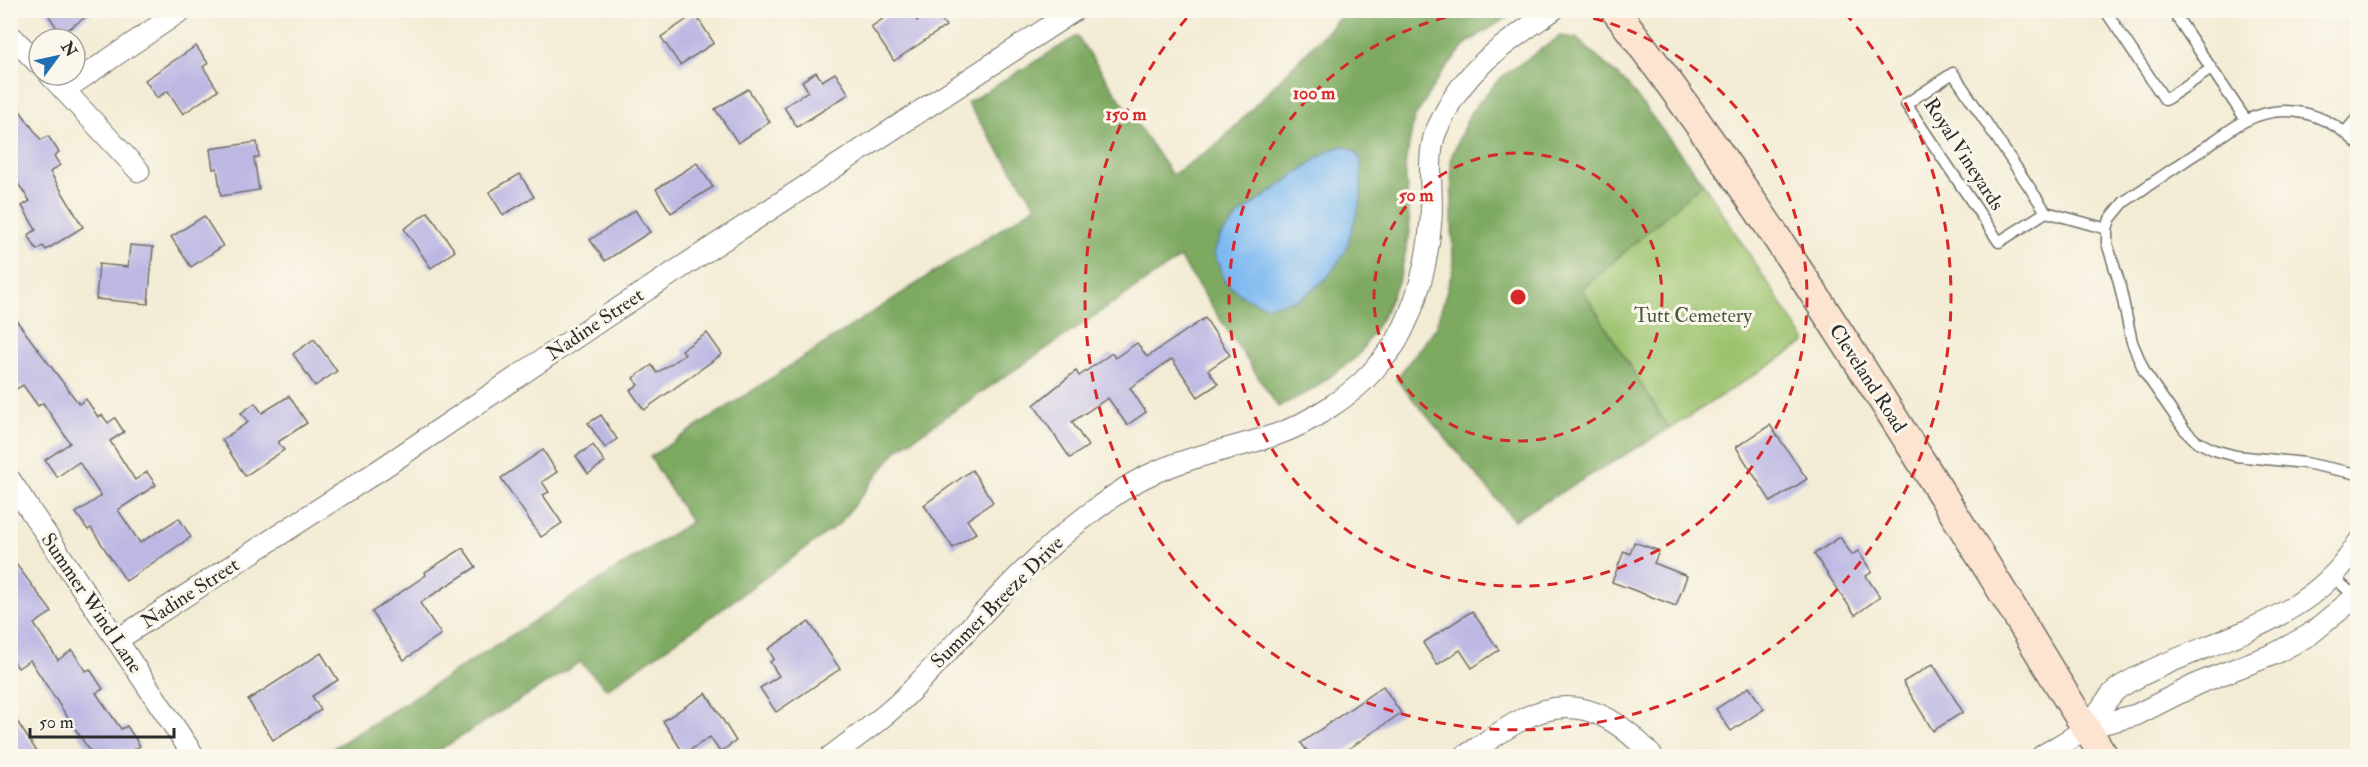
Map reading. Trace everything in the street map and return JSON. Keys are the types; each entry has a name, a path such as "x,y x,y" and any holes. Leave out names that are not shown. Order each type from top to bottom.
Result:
{"main road":[{"name":"Cleveland Road","path":"1615,10 1707,135 1796,267 1968,535 2104,756"}],"street":[{"path":"87,65 182,10"},
{"name":"Nadine Street","path":"117,640 384,467 607,316 1075,10"},
{"name":"Summer Breeze Drive","path":"831,756 871,726 910,691 1027,566 1074,525 1113,497 1146,476 1184,459 1277,435 1309,420 1340,399 1369,375 1396,342 1413,305 1424,268 1431,220 1434,137 1448,106 1467,76 1491,53 1552,10"},
{"path":"10,35 27,52"},
{"path":"62,87 138,171"},
{"name":"Summer Wind Lane","path":"10,480 194,756"},
{"path":"2042,756 2085,728 2117,689 2160,667 2265,623 2310,597 2332,576 2358,543"},
{"path":"2085,728 2136,715 2199,683 2274,654 2309,634 2357,597"},
{"path":"1465,756 1523,719 1544,710 1570,707 1589,710 1619,725 1638,740 1652,756"}],"lane":[{"path":"2105,10 2165,100 2211,69"},
{"path":"2172,10 2246,120"},
{"name":"Royal Vineyards","path":"1953,73 2046,212 2000,242 1906,104 1953,73"},
{"path":"2358,144 2345,132 2312,114 2291,110 2269,112 2246,120 2124,202 2115,211 2107,229 2110,260 2119,282 2136,353 2145,373 2184,429 2196,441 2214,450 2236,456 2305,464 2358,474"},
{"path":"2345,132 2358,117"},
{"path":"2046,212 2107,229"},
{"path":"2332,576 2357,597"}],"green space":[{"path":"1346,11 1517,11 1467,43 1440,75 1414,119 1405,166 1410,232 1400,277 1383,316 1358,356 1312,390 1278,407 1180,258 898,449 839,524 607,689 580,662 430,756 321,756 691,522 650,457 1036,206 967,103 1077,36 1172,175 1219,143","holes":["1328,151 1355,151 1361,160 1361,199 1220,237 1239,214"]},
{"path":"1560,36 1576,38 1626,83 1703,183 1582,289 1669,429 1514,520 1396,379 1436,327 1453,269 1451,158 1470,113 1500,78"},
{"name":"Tutt Cemetery","path":"1703,183 1806,342 1669,429 1582,289"}],"water":[{"path":"1343,146 1355,151 1361,160 1361,199 1345,252 1327,278 1300,299 1266,306 1244,297 1225,282 1214,253 1220,237 1239,215 1328,151"}],"building":[{"path":"45,10 96,10 71,27 56,27"},
{"path":"896,10 910,10 917,21 931,10 935,10 946,26 894,61 871,27"},
{"path":"695,14 714,43 680,65 661,37"},
{"path":"196,46 208,63 203,67 218,90 183,114 168,91 157,98 145,80"},
{"path":"816,72 822,81 835,73 849,94 797,127 784,107 808,91 802,81"},
{"path":"748,89 770,122 738,143 715,109"},
{"path":"10,97 41,140 48,136 59,152 54,156 60,165 50,172 83,227 46,250 43,246 37,250 28,235 36,230 22,206 30,201 10,172 17,167 10,157"},
{"path":"257,142 259,157 254,158 259,190 221,196 217,168 213,169 210,149"},
{"path":"697,163 713,187 671,213 656,189"},
{"path":"520,174 534,197 503,215 489,192"},
{"path":"635,210 650,232 605,261 590,240"},
{"path":"428,212 455,251 431,268 404,229"},
{"path":"204,216 223,246 191,267 171,237"},
{"path":"130,245 153,247 148,304 96,299 99,264 128,267"},
{"path":"10,312 79,404 86,399 98,417 102,415 108,423 115,418 124,432 110,441 135,480 147,472 156,485 118,510 140,543 179,518 191,537 126,581 91,528 88,530 76,513 101,496 79,462 57,477 45,460 70,443 43,403 38,406 23,385 10,393"},
{"path":"1205,318 1230,355 1208,370 1218,384 1198,397 1172,359 1130,388 1146,412 1127,425 1108,398 1072,422 1088,446 1070,458 1034,405 1076,371 1079,376 1112,353 1115,358 1137,343 1147,357"},
{"path":"707,333 722,354 644,410 630,390 638,385 633,378 652,365 657,373 685,354 682,350"},
{"path":"314,339 337,371 315,386 293,354"},
{"path":"289,396 307,423 278,442 284,450 245,476 222,440 248,422 241,413 255,403 262,413"},
{"path":"601,415 617,439 605,448 588,423"},
{"path":"1770,425 1807,479 1771,502 1736,447"},
{"path":"593,445 605,462 588,474 576,456"},
{"path":"543,450 557,472 542,482 549,492 543,495 562,523 541,537 501,478"},
{"path":"972,470 993,502 967,520 976,533 953,548 924,505"},
{"path":"1840,537 1852,555 1858,551 1872,572 1866,576 1880,597 1855,615 1814,554"},
{"path":"1634,542 1659,551 1654,563 1687,576 1676,606 1612,582 1624,551 1630,554"},
{"path":"463,548 476,567 420,603 441,634 404,660 372,612 426,575 425,572"},
{"path":"10,556 52,612 34,624 58,660 72,650 86,671 90,669 103,689 96,693 121,729 127,726 140,746 124,756 93,756 30,660 18,668 10,656"},
{"path":"1472,611 1499,650 1472,668 1460,650 1437,665 1423,643"},
{"path":"809,622 840,669 776,712 760,688 779,676 770,662 774,659 768,649"},
{"path":"321,653 338,680 312,696 321,710 273,740 248,700"},
{"path":"1933,664 1963,712 1933,731 1903,682"},
{"path":"1383,686 1401,713 1338,756 1311,756 1301,743"},
{"path":"1749,687 1764,709 1731,731 1716,709"},
{"path":"706,693 736,741 720,752 710,737 684,754 663,721"},
{"path":"10,711 40,756 10,756"}]}
